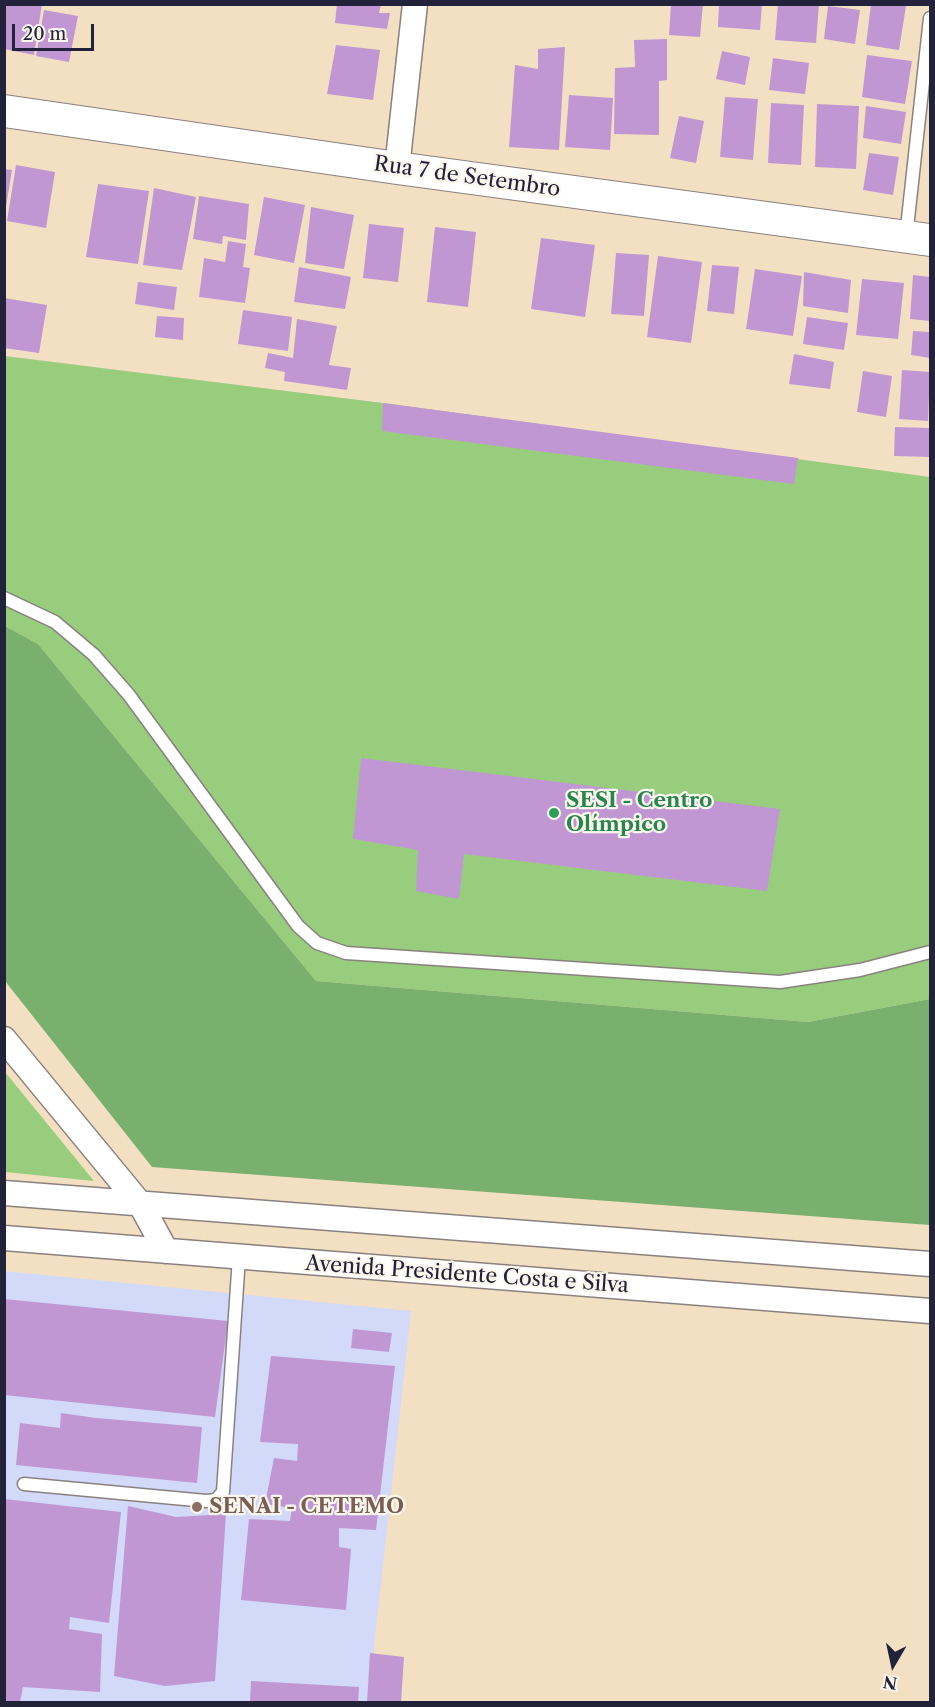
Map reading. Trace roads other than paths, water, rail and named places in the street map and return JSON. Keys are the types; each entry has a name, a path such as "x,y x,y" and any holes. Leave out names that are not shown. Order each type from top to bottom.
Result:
{"street":[{"path":"397,168 415,4"},
{"name":"Rua 7 de Setembro","path":"4,111 397,168 918,239"},
{"path":"4,1039 141,1205 166,1251"},
{"path":"4,1193 930,1264"},
{"name":"Avenida Presidente Costa e Silva","path":"4,1238 930,1311"}],"lane":[{"path":"918,239 930,18"},
{"path":"4,598 55,622 94,655 129,695 298,926 317,943 346,953 780,982 860,970 930,952"},
{"path":"24,1484 206,1501 216,1500 223,1492 239,1257"}],"place":[{"name":"SESI - Centro Olímpico","path":"554,813"},
{"name":"SENAI - CETEMO","path":"197,1507"}]}
